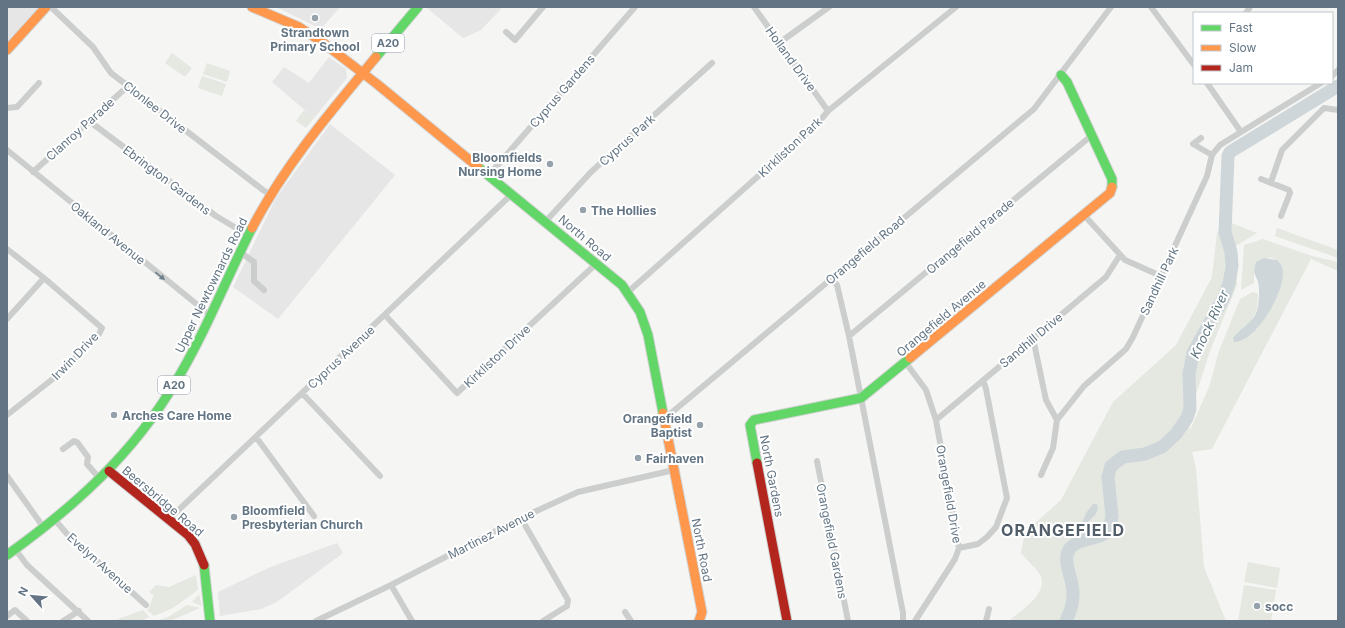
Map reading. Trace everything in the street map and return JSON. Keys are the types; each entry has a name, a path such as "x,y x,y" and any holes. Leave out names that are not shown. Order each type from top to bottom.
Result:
{"street":[{"path":"7,50 46,7"},
{"name":"Clonlee Drive","path":"51,7 92,47 111,73 271,195"},
{"name":"North Road","path":"252,7 299,27 322,42 597,263 628,292 640,312 648,335 702,612 699,621"},
{"name":"Upper Newtownards Road","path":"11,552 55,520 109,471 135,440 167,397 210,315 248,235 271,195 298,155 362,73 418,7"},
{"name":"Cyprus Gardens","path":"489,175 635,7"},
{"name":"Holland Drive","path":"754,7 828,111"},
{"path":"779,43 828,7"},
{"name":"Kirkliston Park","path":"628,292 818,123 828,111 956,7"},
{"name":"Orangefield Road","path":"664,420 1034,108 1061,75 1111,7"},
{"path":"1151,7 1193,64"},
{"path":"506,32 515,40 540,8"},
{"name":"Cyprus Park","path":"546,222 591,172 712,63"},
{"name":"Orangefield Avenue","path":"861,398 906,363 1110,193 1112,179 1067,82 1061,75"},
{"path":"7,108 17,107 39,83"},
{"path":"1208,84 1241,132"},
{"path":"1201,138 1193,144 1212,155 1220,146 1241,132 1319,84"},
{"name":"Clanroy Parade","path":"33,172 128,86"},
{"path":"1271,182 1282,150 1317,113 1324,108 1338,110"},
{"name":"Ebrington Gardens","path":"89,121 216,216 248,235"},
{"name":"Orangefield Parade","path":"849,336 1091,136"},
{"name":"Oakland Avenue","path":"7,150 210,315"},
{"name":"Sandhill Park","path":"1057,420 1084,386 1126,350 1207,176 1212,155"},
{"path":"1261,179 1289,190 1290,194 1281,216"},
{"name":"Cyprus Avenue","path":"169,519 512,194"},
{"path":"1084,215 1125,260 1161,276"},
{"path":"7,249 44,278 7,319"},
{"path":"240,252 254,262 254,281 264,290"},
{"name":"Sandhill Drive","path":"936,420 1106,277 1120,255"},
{"name":"Kirkliston Drive","path":"385,315 457,393 597,263"},
{"name":"Irwin Drive","path":"7,415 59,374 99,334 102,328 44,278"},
{"path":"831,278 838,285 849,336 903,612 902,621"},
{"path":"1033,338 1046,400 1057,420 1053,448 1041,475"},
{"name":"Orangefield Drive","path":"906,363 926,390 936,420 959,548 954,559 914,621"},
{"path":"959,548 978,544 987,537 996,527 1007,498 986,388 982,380"},
{"path":"302,393 380,476"},
{"name":"North Gardens","path":"787,621 750,425 754,420 861,398"},
{"path":"256,437 314,516"},
{"path":"63,450 74,441 77,442 88,457 86,464 100,479"},
{"name":"Orangefield Gardens","path":"817,461 848,621"},
{"name":"Martinez Avenue","path":"316,621 327,619 521,518 578,492 674,470"},
{"name":"Beersbridge Road","path":"109,471 169,519 193,540 201,551 207,586 210,621"},
{"path":"7,476 44,528"},
{"path":"521,518 568,600 567,606 543,621"},
{"name":"Evelyn Avenue","path":"55,520 68,535 146,605"},
{"path":"11,552 79,611 88,621"},
{"path":"391,585 412,621"},
{"path":"986,621 989,609"},
{"path":"7,616 15,610 28,621"},
{"path":"63,621 79,611"},
{"path":"625,612 631,621"},
{"path":"702,612 705,621"}],"shaded area":[{"path":"7,7 39,7 7,41"},
{"name":"Strandtown Primary School","path":"276,7 340,7 321,29"},
{"path":"499,7 501,9 481,30 463,38 427,8"},
{"path":"172,53 192,68 185,77 165,63"},
{"path":"329,57 346,69 347,78 314,118 272,82 284,67 309,83"},
{"path":"207,63 230,71 227,82 203,74"},
{"path":"202,76 226,84 222,96 198,88"},
{"path":"304,110 314,118 306,128 296,121"},
{"path":"330,124 395,175 278,319 233,287 276,198"},
{"path":"1226,221 1257,233 1236,246 1237,285 1210,351 1193,404 1192,386 1198,350 1205,333 1227,293 1233,272 1234,265 1232,250"},
{"path":"1223,224 1227,251 1222,287 1187,362 1183,386 1190,430 1209,387 1219,351 1240,299 1253,292 1258,294 1257,310 1239,342 1283,276 1278,261 1271,258 1262,259 1256,262 1254,269 1254,283 1241,290 1244,245 1263,239 1312,256 1338,262 1338,271 1311,259 1212,449 1192,452 1196,469 1204,567 1226,621 1009,621 1031,602 1040,590 1042,584 1041,577 1035,568 1021,553 1025,532 1061,500 1113,402 1176,345 1212,277 1217,233"},
{"path":"1277,228 1338,250 1338,258 1275,236"},
{"path":"1264,258 1277,260 1280,263 1283,270 1282,283 1267,316 1259,326 1242,340 1234,342 1233,338 1249,323 1257,311 1259,288 1254,269 1256,262"},
{"path":"1093,504 1097,504 1098,508 1096,514 1084,526 1075,540 1086,513"},
{"path":"337,543 343,553 277,602 261,609 220,616 218,592 268,568"},
{"path":"1248,562 1280,568 1277,588 1244,582"},
{"path":"196,575 198,590 173,608 154,616 147,610 150,607 154,596 149,592 156,585 169,587"},
{"name":"socc","path":"1244,585 1276,590 1271,621 1238,621"},
{"path":"199,594 202,606 192,602"},
{"path":"187,605 200,608 170,621 156,621 168,617"},
{"path":"143,610 149,617 141,621 113,621"}],"waterway":[{"name":"Knock River","path":"1066,621 1071,608 1073,594 1067,563 1068,552 1071,547 1080,541 1100,536 1109,530 1112,516 1108,477 1111,466 1123,457 1145,454 1162,447 1176,434 1187,418 1190,409 1189,374 1193,353 1225,295 1232,266 1231,252 1225,232 1228,156 1230,152 1338,86"}],"traffic: fast":[{"path":"376,57 418,7"},
{"path":"1061,75 1067,82 1112,179 1112,187"},
{"path":"478,167 622,285 640,312 648,335 663,413"},
{"path":"7,555 56,518 100,478 121,456 158,409 186,364 206,326 252,228"},
{"path":"757,463 750,425 754,420 861,398 910,358"},
{"path":"204,565 210,621"}],"traffic: slow":[{"path":"7,50 46,7"},
{"path":"252,7 299,27 322,42 377,84 478,167"},
{"path":"252,228 279,182 294,160 376,57"},
{"path":"910,358 1110,193 1112,187"},
{"path":"663,413 702,612 699,621"}],"traffic: jam":[{"path":"757,463 787,621"},
{"path":"109,471 188,535 195,544 204,565"}],"place":[{"name":"Strandtown Primary School","path":"315,18"},
{"name":"Bloomfields Nursing Home","path":"550,164"},
{"name":"The Hollies","path":"583,210"},
{"name":"Arches Care Home","path":"114,415"},
{"name":"Orangefield Baptist","path":"700,425"},
{"name":"Fairhaven","path":"638,458"},
{"name":"Bloomfield Presbyterian Church","path":"234,517"},
{"name":"socc","path":"1257,606"}],"district":[{"name":"ORANGEFIELD","path":"1063,530"}]}
